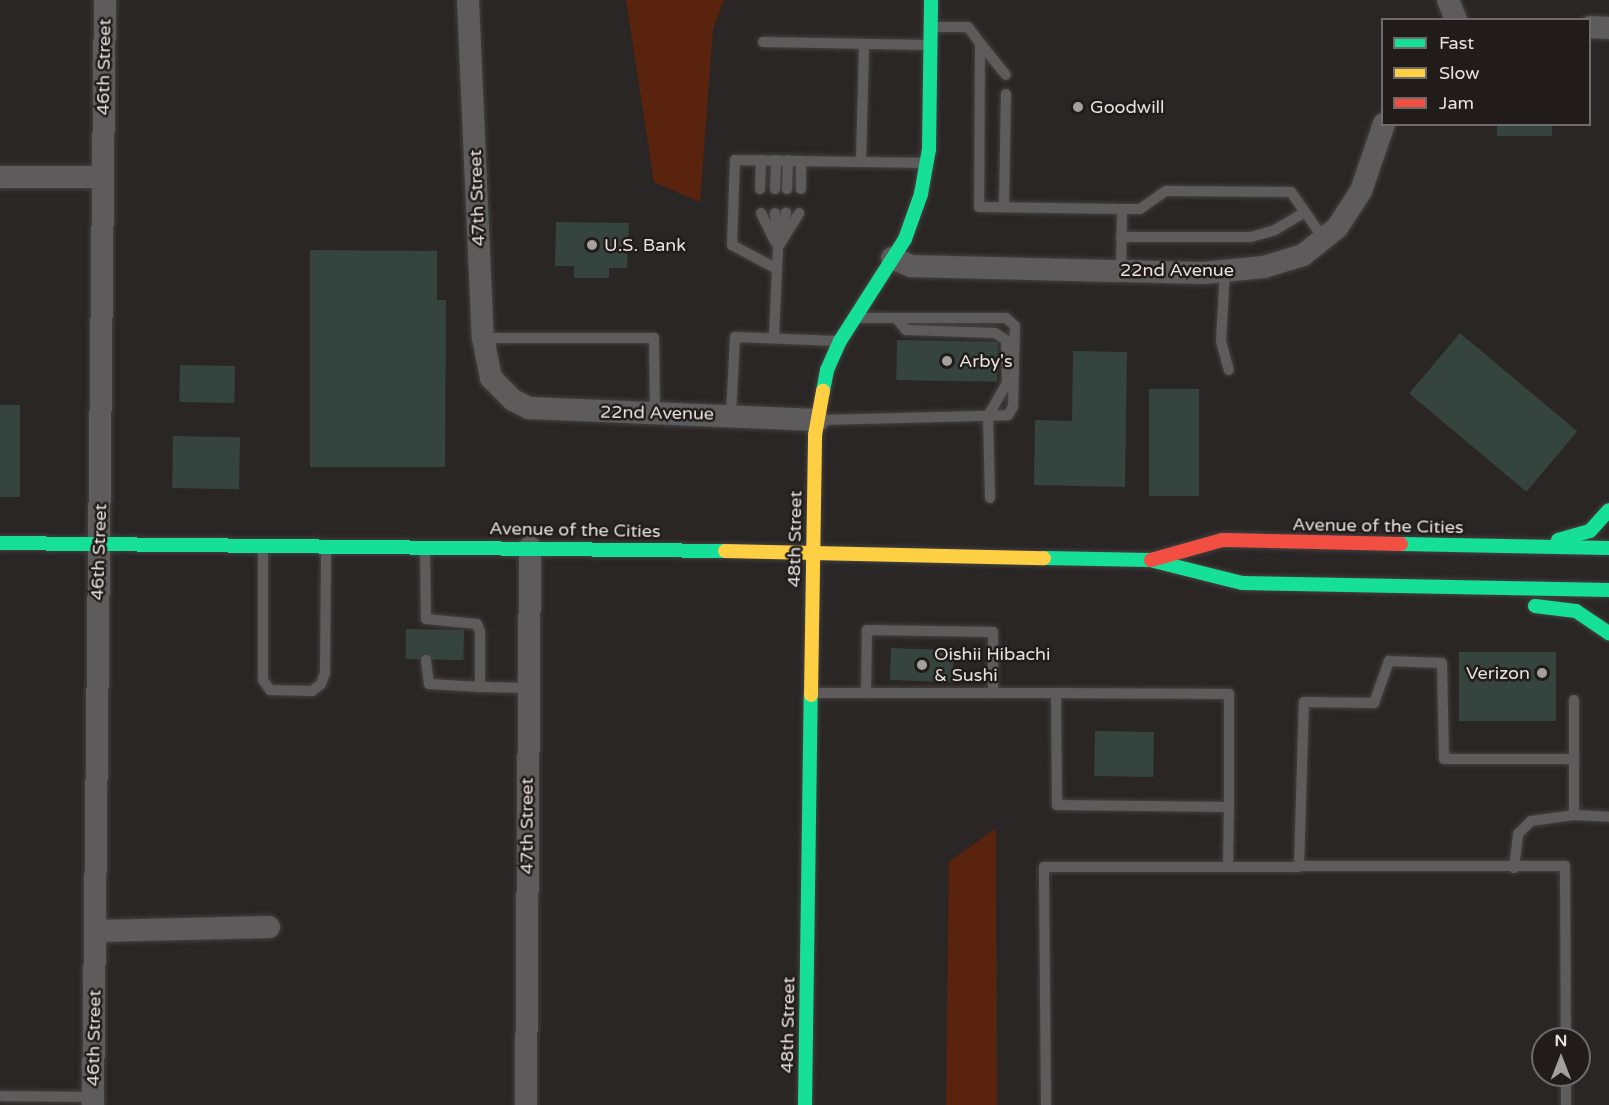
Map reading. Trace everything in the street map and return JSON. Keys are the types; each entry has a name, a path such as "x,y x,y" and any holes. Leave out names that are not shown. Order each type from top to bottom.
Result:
{"main road":[{"name":"48th Street","path":"805,1105 810,693 818,420 827,370 840,341 851,318 892,258 915,215 926,163 931,0"},
{"path":"1527,547 1578,536 1600,524 1609,510"},
{"name":"Avenue of the Cities","path":"1150,560 1222,540 1609,548"},
{"name":"Avenue of the Cities","path":"0,543 263,548 530,547 1150,560 1242,583 1609,590"},
{"path":"1242,583 1367,601"},
{"path":"1515,606 1576,611 1609,633"}],"street":[{"name":"46th Street","path":"93,1101 97,931 98,544 105,0"},
{"name":"47th Street","path":"468,0 483,338 491,378 502,390"},
{"path":"1448,0 1455,18"},
{"path":"1591,27 1609,28"},
{"name":"22nd Avenue","path":"892,258 911,266 1121,271 1226,271 1263,267 1303,255 1324,240 1350,212 1383,126"},
{"path":"0,177 102,177"},
{"name":"22nd Avenue","path":"502,390 529,408 731,414 818,420"},
{"name":"47th Street","path":"526,1105 530,547"},
{"path":"97,931 269,927"}],"lane":[{"path":"930,27 968,27 1006,75"},
{"path":"763,42 930,45"},
{"path":"981,43 979,207 1140,209 1166,191 1291,192 1303,213 1324,240"},
{"path":"861,162 864,44"},
{"path":"1004,207 1006,94"},
{"path":"777,268 732,245 735,160 926,163"},
{"path":"760,189 761,160"},
{"path":"775,189 776,160"},
{"path":"787,189 788,160"},
{"path":"801,161 801,189"},
{"path":"1121,271 1122,209"},
{"path":"761,213 778,248"},
{"path":"774,337 780,213"},
{"path":"778,248 799,213"},
{"path":"1121,237 1251,237 1275,230 1303,213"},
{"path":"1226,271 1221,341 1229,370"},
{"path":"818,420 1008,415 1013,406 1015,326 1006,318 851,318"},
{"path":"897,319 906,330 995,333 1006,340 1007,383 988,416 990,498"},
{"path":"731,414 735,337 840,341"},
{"path":"483,338 654,338 655,413"},
{"path":"425,547 427,624 477,624 480,632 480,687"},
{"path":"263,548 262,680 270,690 312,691 321,684 324,673 326,548"},
{"path":"866,693 867,630 993,632 993,693"},
{"path":"426,660 426,679 434,686 528,688"},
{"path":"1299,867 1304,702 1374,703 1389,661 1442,663 1444,759 1573,759"},
{"path":"810,693 1229,694 1228,866"},
{"path":"1056,693 1057,805 1229,807"},
{"path":"1574,700 1574,815"},
{"path":"1514,868 1518,834 1531,821 1574,815 1609,817"},
{"path":"1046,1105 1044,867 1514,868 1565,866 1566,1027"},
{"path":"1566,1087 1566,1105"},
{"path":"0,1096 93,1101"}],"shaded area":[{"path":"626,0 724,0 713,29 700,202 654,182"},
{"path":"996,828 997,1105 946,1105 949,862"}],"building":[{"path":"1497,126 1552,126 1552,136 1497,136"},
{"name":"U.S. Bank","path":"556,222 629,223 627,268 609,268 609,278 574,278 574,266 555,266"},
{"path":"310,250 437,251 437,300 446,300 445,467 310,467"},
{"path":"1460,333 1577,431 1526,492 1409,394"},
{"name":"Arby's","path":"897,340 998,342 997,382 896,380"},
{"path":"1073,351 1127,352 1125,487 1034,485 1035,420 1072,421"},
{"path":"180,365 235,366 234,403 179,402"},
{"path":"1149,389 1199,389 1199,496 1149,496"},
{"path":"0,405 20,405 20,497 0,497"},
{"path":"173,436 240,437 239,489 172,488"},
{"path":"406,629 464,630 463,660 405,659"},
{"name":"Oishii Hibachi & Sushi","path":"891,648 954,650 953,682 890,680"},
{"path":"1459,652 1556,652 1556,721 1459,721"},
{"path":"1095,731 1154,732 1153,777 1094,776"}],"traffic: fast":[{"path":"823,391 827,370 840,341 905,239 921,194 929,149 931,0"},
{"path":"1558,540 1590,531 1609,510"},
{"path":"0,543 725,551"},
{"path":"1401,544 1609,548"},
{"path":"1044,558 1150,560 1242,583 1609,590"},
{"path":"1535,606 1576,611 1609,633"},
{"path":"805,1105 811,695"}],"traffic: slow":[{"path":"811,695 815,435 823,391"},
{"path":"725,551 1044,558"}],"traffic: jam":[{"path":"1151,560 1222,540 1401,544"}],"place":[{"name":"Goodwill","path":"1078,107"},
{"name":"U.S. Bank","path":"592,245"},
{"name":"Arby's","path":"947,361"},
{"name":"Oishii Hibachi & Sushi","path":"922,665"},
{"name":"Verizon","path":"1542,673"}]}
